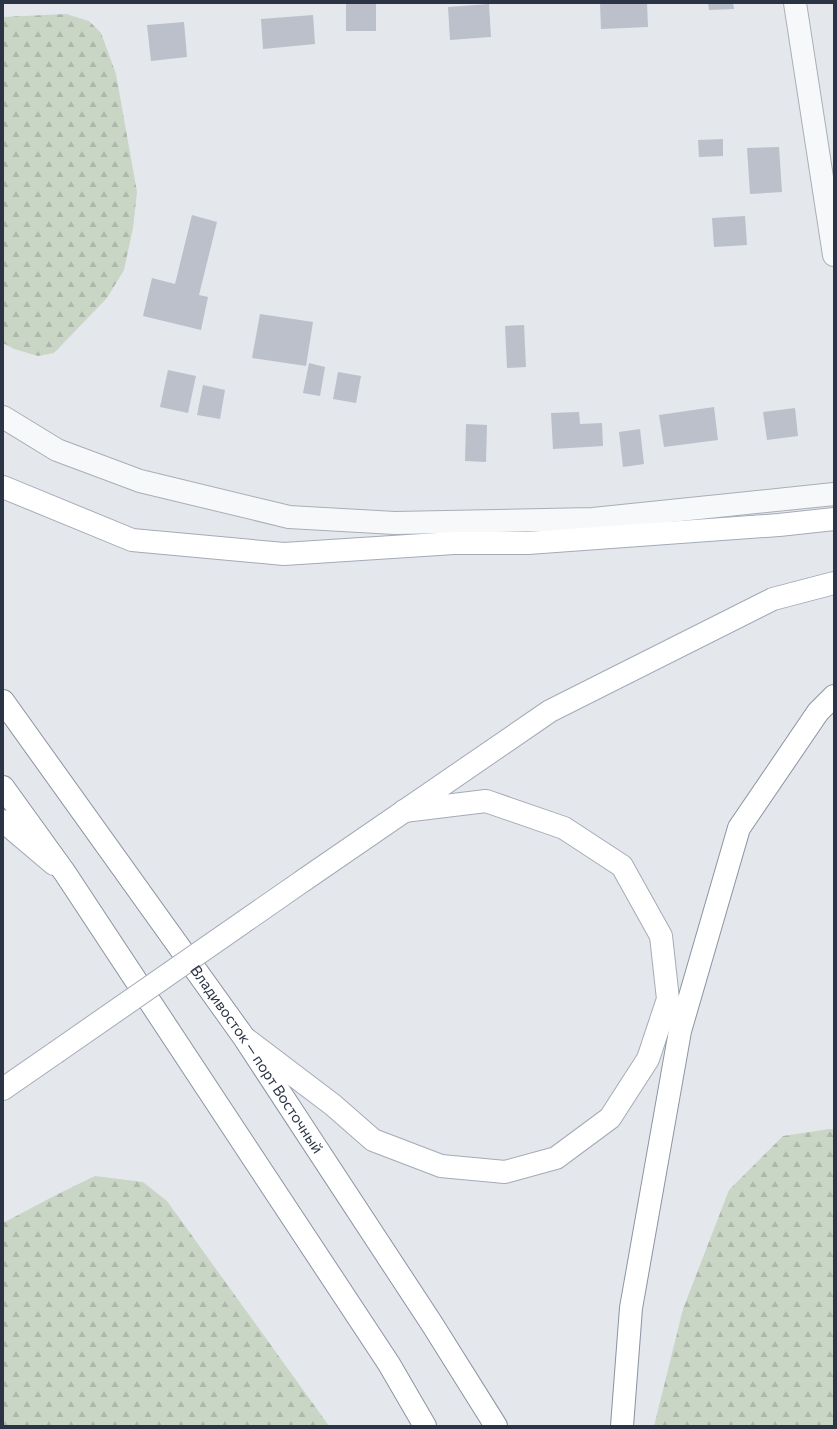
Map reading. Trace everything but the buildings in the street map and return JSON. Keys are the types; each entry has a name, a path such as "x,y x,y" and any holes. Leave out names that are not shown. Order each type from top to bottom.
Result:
{"main road":[{"path":"3,487 132,540 284,554 454,543 528,543 779,525 834,519"},
{"path":"3,1089 550,711 773,599 834,583"},
{"path":"622,1426 631,1308 680,1031 739,828 818,712 834,696"},
{"name":"Владивосток — порт Восточный","path":"3,701 243,1036 432,1324 496,1426"},
{"path":"3,787 65,874 389,1364 425,1426"},
{"path":"243,1036 333,1105 373,1140 441,1166 505,1172 556,1158 610,1118 648,1059 668,999 661,936 622,866 564,828 486,801 404,811"},
{"path":"3,821 65,874"}],"street":[{"path":"795,3 834,255"},
{"path":"3,417 57,450 140,481 289,518 395,523 593,519 834,494"}],"green space":[{"path":"66,14 89,21 101,33 116,74 137,192 133,228 124,270 107,298 54,353 38,356 14,349 3,343 3,17"},
{"path":"834,1129 834,1426 654,1426 683,1309 729,1190 783,1136"},
{"path":"95,1176 143,1182 167,1201 329,1426 3,1426 3,1223"}]}
